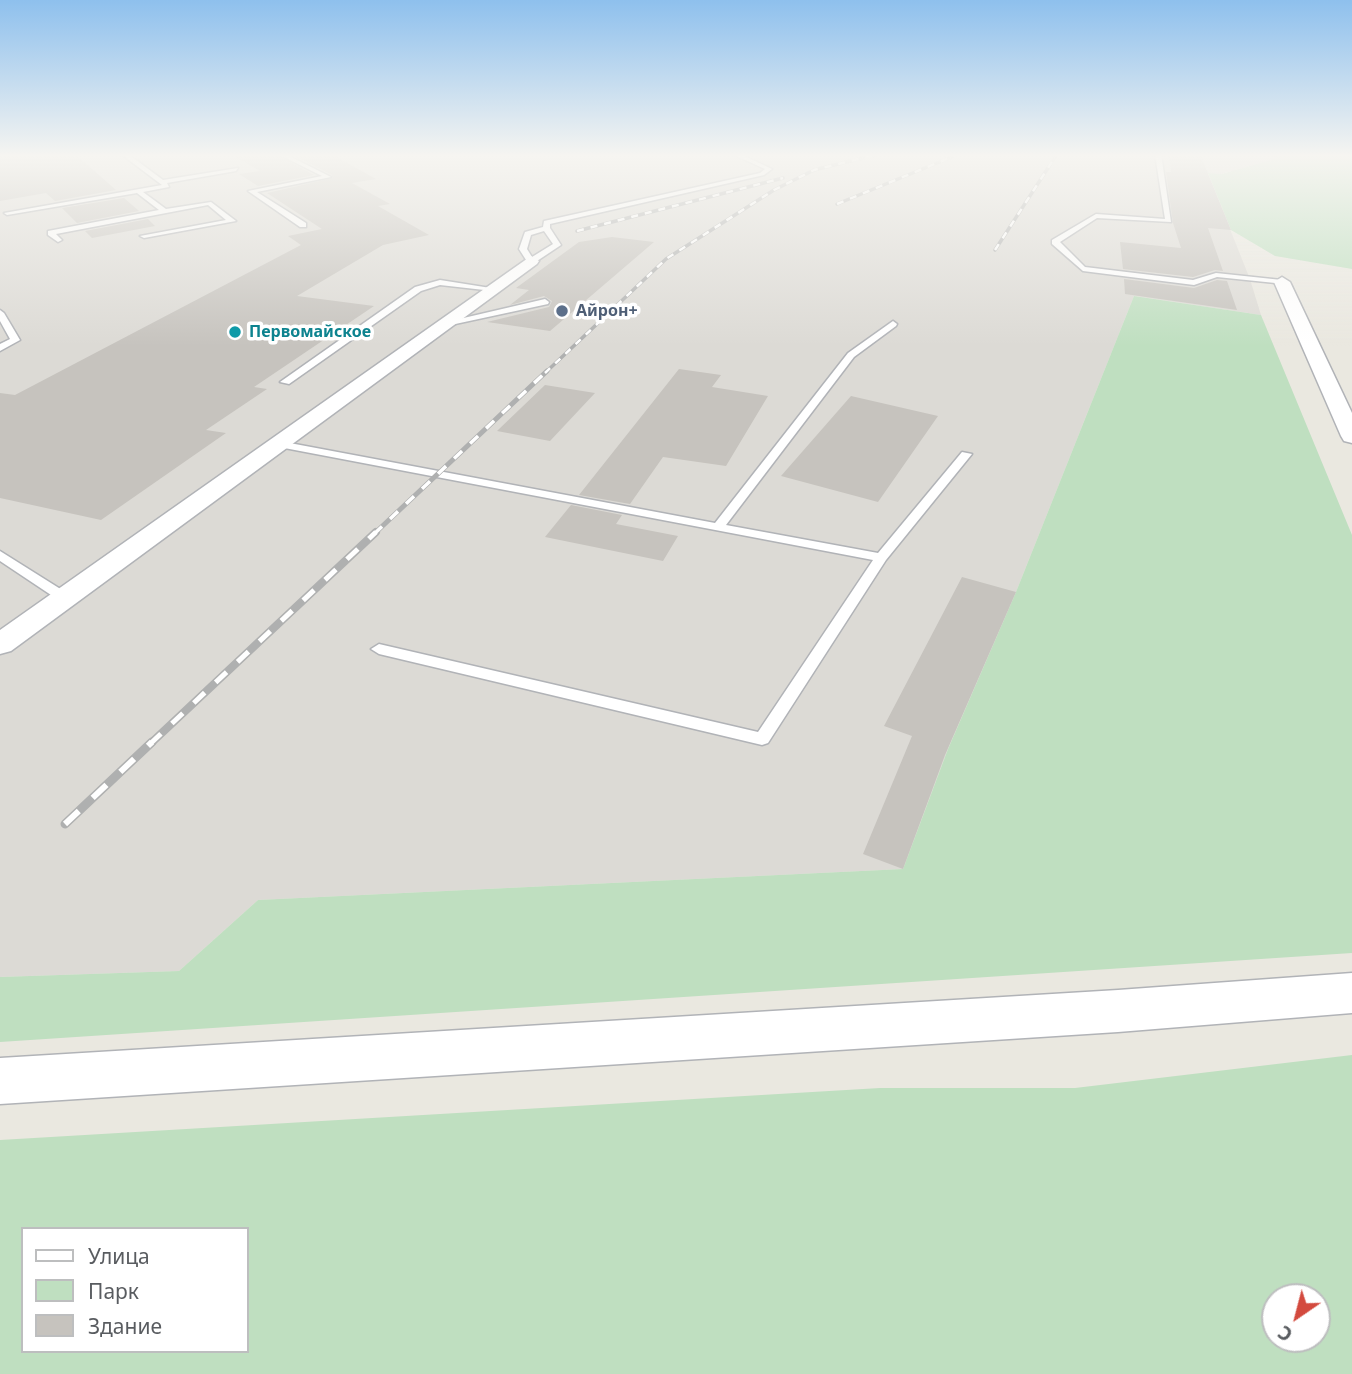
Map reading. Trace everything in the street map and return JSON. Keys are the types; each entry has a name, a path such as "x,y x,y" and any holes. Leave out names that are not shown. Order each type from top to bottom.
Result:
{"street":[{"path":"0,644 531,261"},
{"path":"1282,282 1352,436"},
{"path":"0,1081 1118,1012 1352,993"}],"lane":[{"path":"58,240 51,233 128,218"},
{"path":"144,236 232,221 228,218"},
{"path":"292,218 303,225"},
{"path":"546,228 547,223 564,218"},
{"path":"1093,218 1055,242 1083,268 1194,283 1216,275 1282,282"},
{"path":"1127,218 1170,221 1169,218"},
{"path":"546,228 557,245 531,261 523,249 528,234 546,228"},
{"path":"285,382 418,289 440,282 493,289"},
{"path":"446,323 545,302"},
{"path":"0,313 15,340 0,348"},
{"path":"718,527 851,355 893,324"},
{"path":"279,444 881,558"},
{"path":"379,649 762,739 881,558 966,454"},
{"path":"0,555 65,598"}],"shaded area":[{"path":"0,218 1226,218 1261,315 1134,296 1016,592 948,749 903,869 258,900 179,971 0,977"}],"green space":[{"path":"1226,218 1352,218 1352,269 1275,256 1231,230"},
{"path":"1134,296 1261,315 1352,535 1352,953 0,1042 0,977 179,971 258,900 903,869 948,749 1016,592"},
{"path":"1352,1055 1352,1374 0,1374 0,1140 880,1088 1075,1088"}],"building":[{"path":"72,218 102,218 77,223"},
{"path":"305,218 399,218 429,235 383,245 297,296 374,306 254,387 267,389 206,430 226,433 101,520 0,498 0,393 15,395 301,245 288,236 322,229"},
{"path":"1172,218 1226,218 1231,230 1208,228 1223,271 1215,270 1193,277 1123,269 1120,242 1181,248"},
{"path":"148,219 155,226 92,238 85,231"},
{"path":"612,237 654,242 550,331 487,322 549,307 552,301 544,296 510,305 529,290 516,288 579,242"},
{"path":"1124,279 1194,288 1217,280 1227,281 1237,310 1125,294"},
{"path":"679,369 721,375 712,387 768,396 726,466 663,457 630,504 579,495"},
{"path":"545,385 595,393 550,441 497,431"},
{"path":"851,396 938,416 878,502 781,476"},
{"path":"571,505 622,515 616,524 678,536 663,561 545,537"},
{"path":"962,577 1016,592 945,755 903,869 863,854 912,736 884,726"}],"railway":[{"path":"577,231 627,218"},
{"path":"545,373 666,259 730,218"},
{"path":"995,250 1016,218"},
{"path":"374,534 547,371"},
{"path":"150,744 376,532"},
{"path":"65,824 152,742"}],"place":[{"name":"Айрон+","path":"562,311"},
{"name":"Первомайское","path":"235,332"}]}
